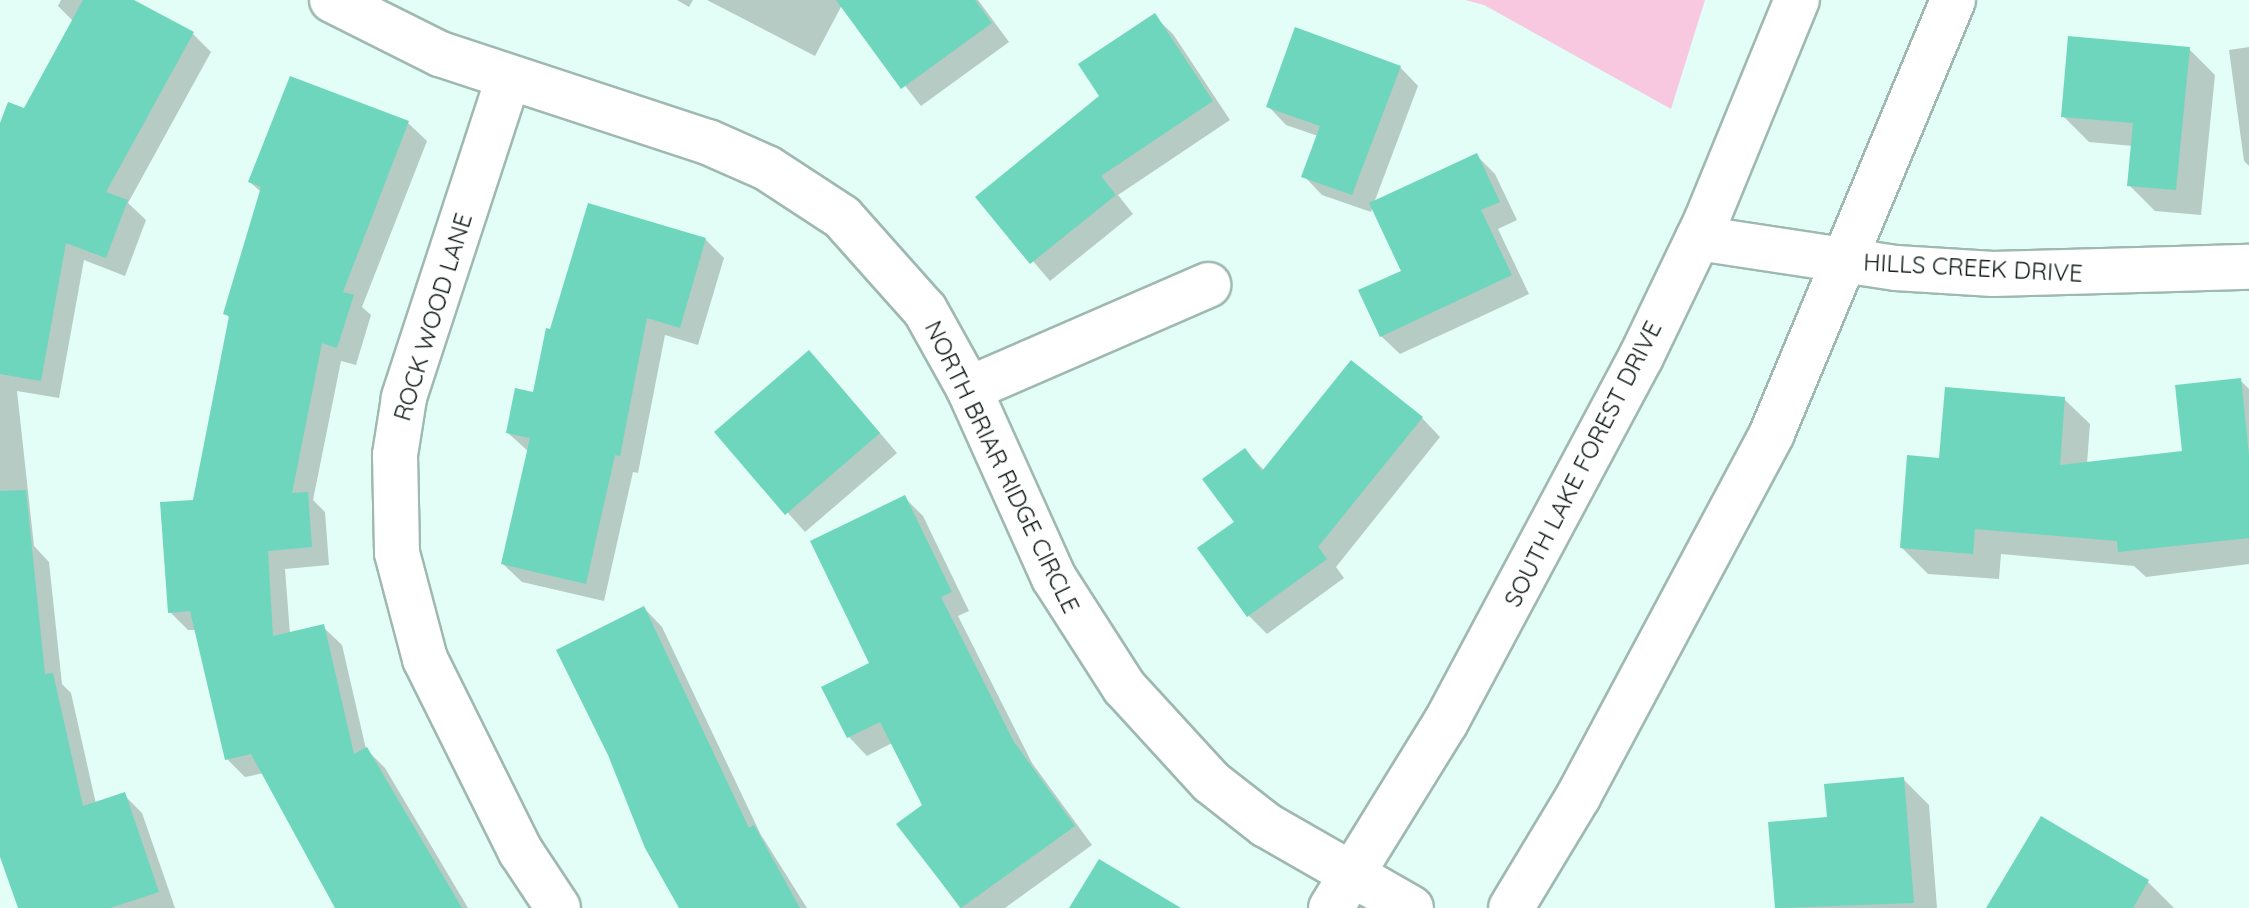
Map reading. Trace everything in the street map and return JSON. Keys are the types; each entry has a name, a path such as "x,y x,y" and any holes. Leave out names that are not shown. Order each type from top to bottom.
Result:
{"street":[{"name":"NORTH BRIAR RIDGE CIRCLE","path":"332,0 440,54 508,79 708,142 767,168 842,217 888,263 925,310 969,389 1054,578 1124,687 1211,782 1341,891 1411,908"},
{"name":"SOUTH LAKE FOREST DRIVE","path":"1341,891 1484,654 1698,238 1797,0"},
{"path":"1511,908 1578,797 1772,433 1953,0"},
{"name":"ROCK WOOD LANE","path":"508,79 404,398 395,455 397,553 425,659 521,852 558,908"},
{"name":"HILLS CREEK DRIVE","path":"1698,238 1846,262 1993,274 2249,267"},
{"path":"969,389 1208,285"}],"shaded area":[{"path":"1465,0 1705,0 1671,109 1484,5"}],"building":[{"path":"83,0 134,0 194,32 106,192 128,200 106,258 66,243 41,381 0,374 0,123 8,102 24,108"},
{"path":"836,0 975,0 992,23 901,89"},
{"path":"1155,13 1213,101 1101,176 1116,195 1030,264 975,197 1099,96 1078,64"},
{"path":"1295,27 1401,66 1352,195 1301,177 1320,126 1266,107"},
{"path":"2068,36 2190,47 2176,190 2127,186 2133,123 2061,117"},
{"path":"290,76 409,121 343,292 354,295 337,348 322,343 292,493 308,492 312,547 268,551 273,636 324,624 354,754 367,747 462,908 335,908 251,754 225,760 190,611 168,613 160,502 193,500 229,316 223,314 261,187 248,182"},
{"path":"1477,153 1500,202 1481,210 1512,275 1380,337 1358,290 1401,271 1369,203"},
{"path":"588,203 706,238 680,328 647,318 620,456 615,455 586,584 501,564 530,438 506,433 515,388 533,392 546,328 550,329"},
{"path":"809,350 880,433 785,515 714,432"},
{"path":"1351,360 1423,417 1318,547 1327,559 1247,617 1197,548 1234,522 1202,479 1245,448 1262,471"},
{"path":"2241,378 2249,455 2249,538 2118,552 2117,541 1975,529 1973,554 1900,548 1907,455 1939,458 1945,387 2065,397 2060,465 2182,451 2175,385"},
{"path":"26,490 45,674 53,673 83,806 125,792 159,892 110,908 18,908 0,857 0,491"},
{"path":"905,495 952,592 941,597 1014,742 1075,826 961,908 896,824 922,805 880,722 847,738 821,687 869,663 810,541"},
{"path":"644,606 749,828 754,825 800,908 679,908 645,848 608,755 556,650"},
{"path":"1904,777 1914,903 1775,908 1768,822 1827,817 1824,784"},
{"path":"2041,816 2149,880 2133,908 1986,908"},
{"path":"1099,859 1181,908 1069,908"}]}
